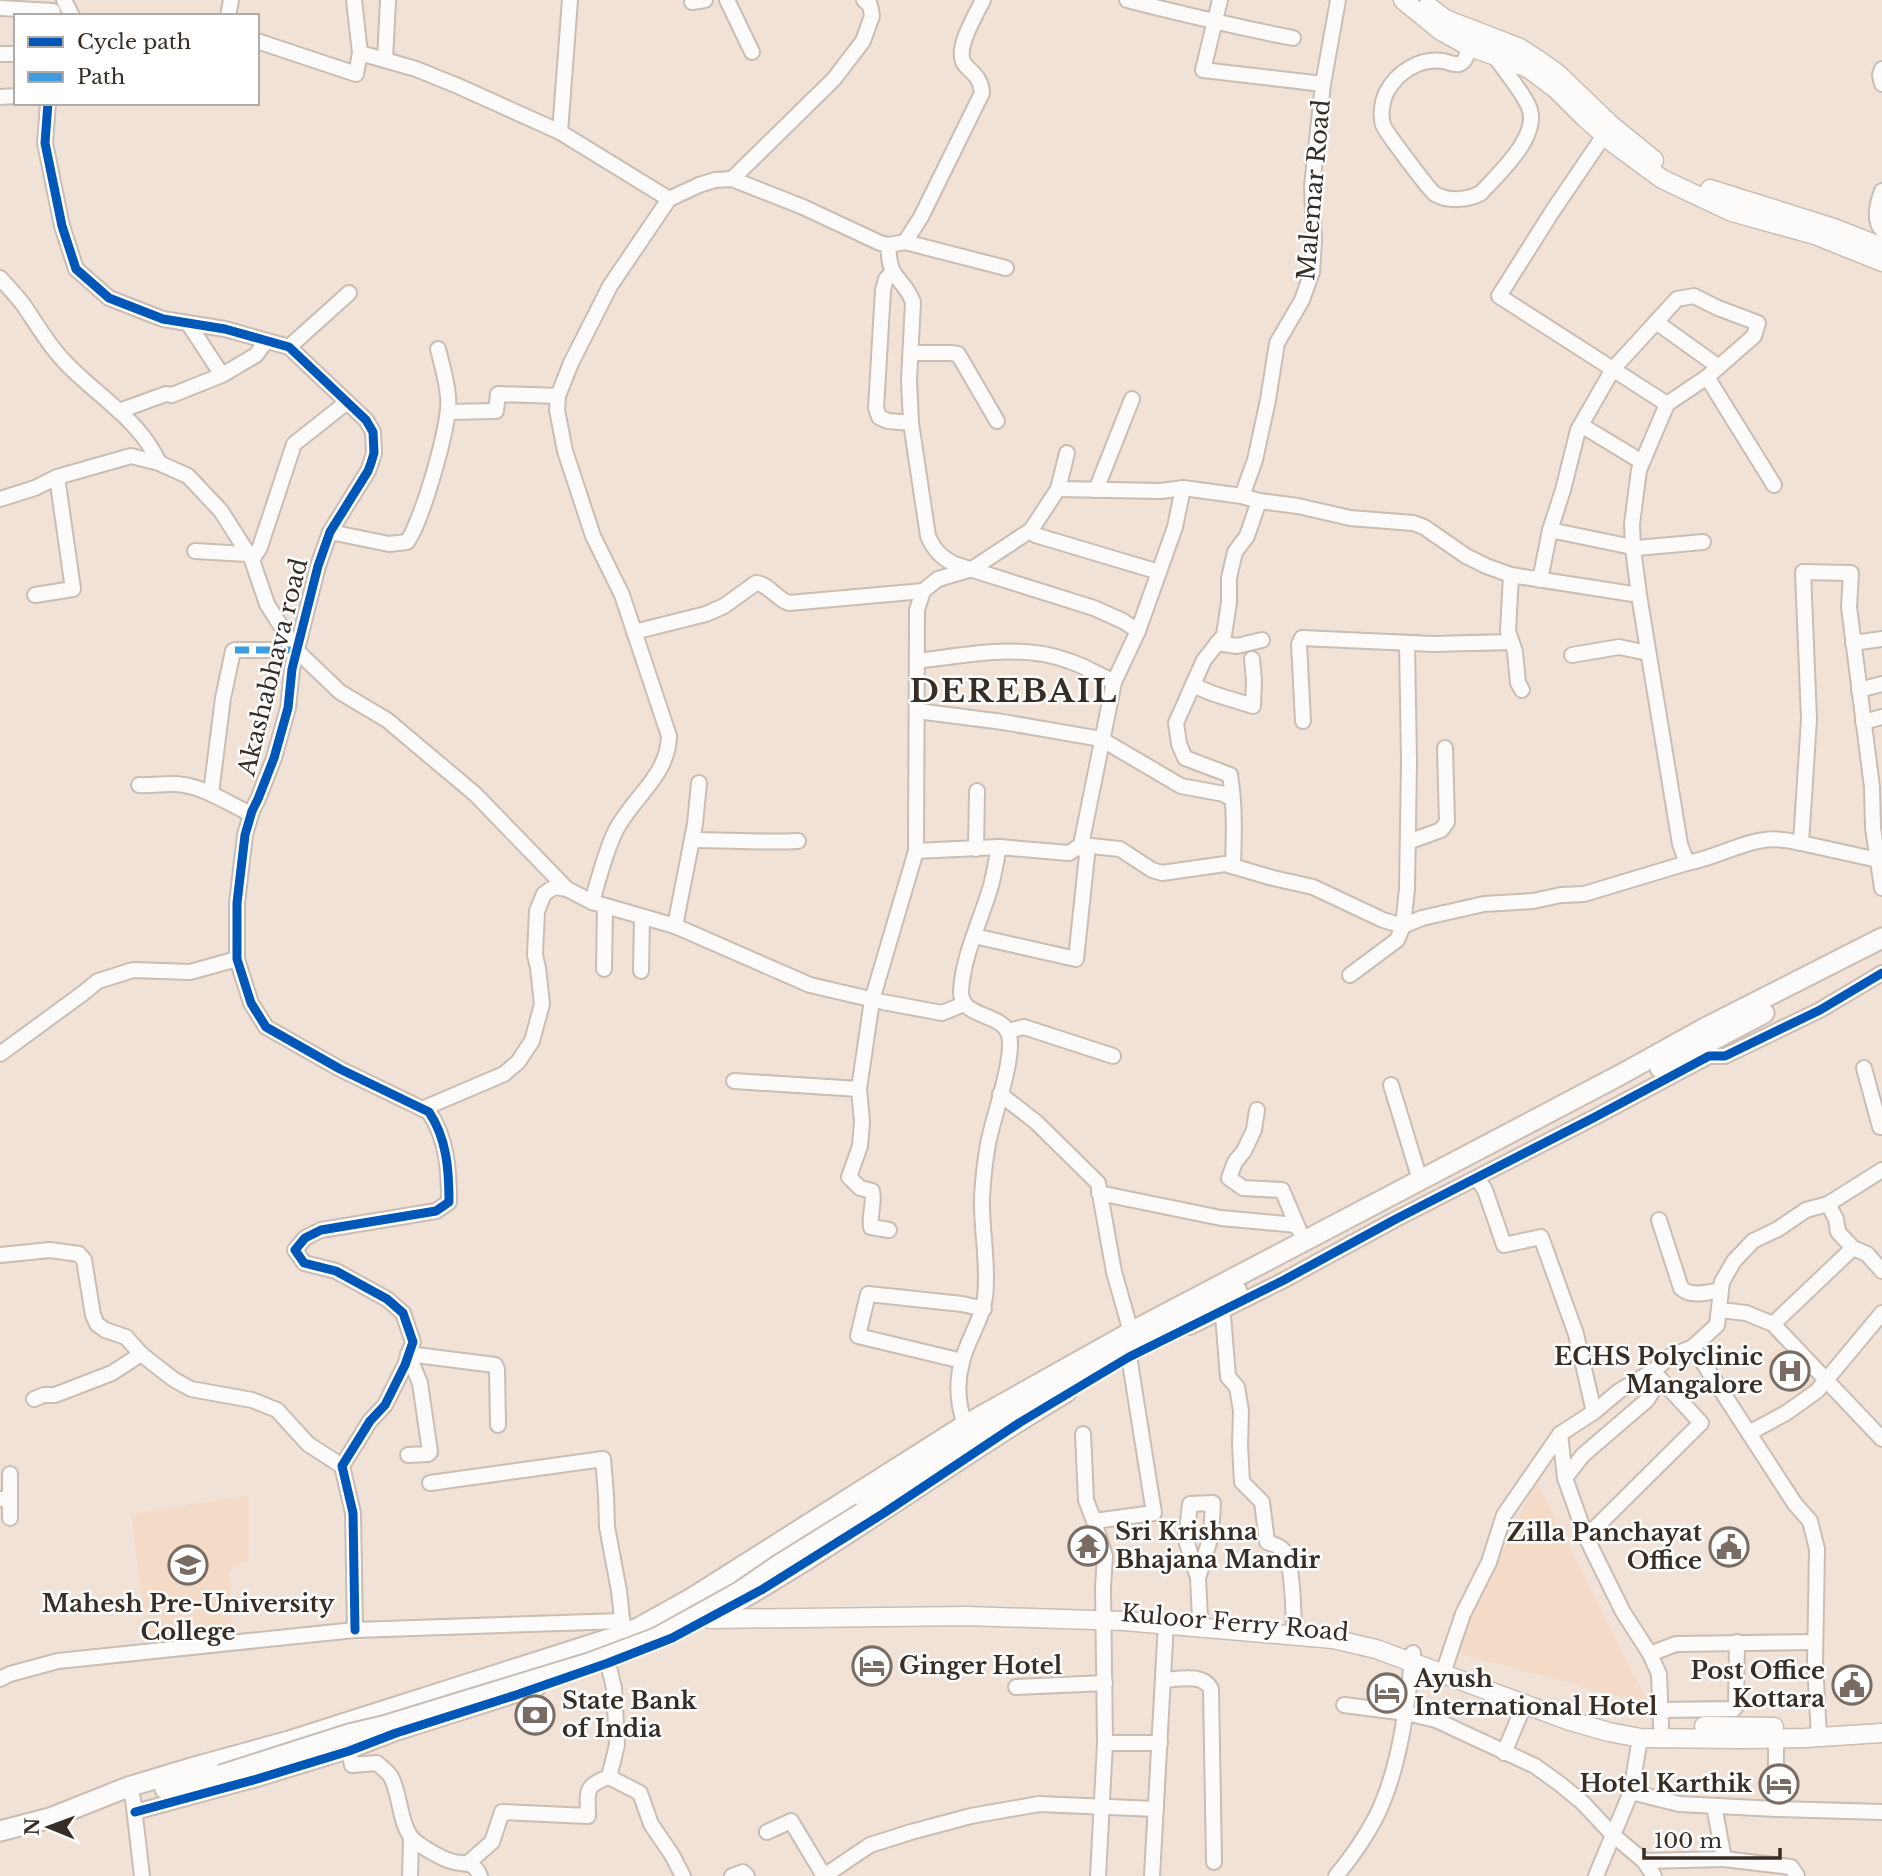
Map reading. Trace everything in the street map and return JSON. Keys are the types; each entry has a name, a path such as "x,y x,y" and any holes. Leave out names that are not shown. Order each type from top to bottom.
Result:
{"highway":[{"path":"0,1840 592,1662 656,1637 739,1592 952,1451 1130,1346 1301,1233 1420,1180 1703,1029 1882,938"},
{"path":"0,1831 132,1799 289,1741 623,1628 698,1593 965,1425 1222,1305 1629,1084 1882,953"}],"main road":[{"path":"1403,0 1441,31 1468,46 1528,68 1607,130 1655,161 1711,190 1834,228 1879,248"},
{"path":"1427,1 1445,19 1520,48 1540,61 1558,74 1607,130"},
{"path":"698,1593 728,1609"},
{"path":"698,1593 710,1619"},
{"name":"Kuloor Ferry Road","path":"728,1609 796,1605 946,1606 1104,1616 1333,1639 1413,1657 1565,1706 1598,1721 1660,1718 1818,1732 1882,1733"},
{"name":"Kuloor Ferry Road","path":"710,1619 1104,1616 1141,1612 1317,1626 1379,1639 1413,1657"},
{"name":"Kuloor Ferry Road","path":"1445,1668 1570,1721 1640,1738 1776,1739 1882,1722"}],"street":[{"path":"259,42 356,74 360,53 354,0"},
{"path":"385,60 388,0"},
{"path":"560,132 570,0"},
{"path":"727,0 752,52"},
{"path":"732,179 834,79 863,41 872,16 870,5 864,0"},
{"path":"905,242 982,93 981,83 963,63 960,53 983,0"},
{"path":"1127,0 1293,38"},
{"path":"1220,0 1203,70 1323,84"},
{"name":"Malemar Road","path":"1242,496 1255,460 1277,343 1302,300 1312,272 1312,186 1323,84 1338,0"},
{"path":"0,8 53,9"},
{"path":"1468,46 1466,57 1456,65 1445,61 1413,64 1386,92 1382,108 1383,126 1433,193 1448,198 1471,198 1481,193 1526,140 1530,107 1493,54"},
{"path":"360,53 416,69 560,132 669,199"},
{"path":"1882,69 1882,84"},
{"name":"Akashabhava road","path":"48,105 45,143 62,226 76,268 109,298 163,319 225,329 289,347 370,425 373,432 374,453 368,471 330,532 318,566 296,650 288,708 278,745 245,835 237,903 237,959 251,1003 267,1027 340,1069 429,1112 438,1125 444,1143 449,1202 436,1211 321,1230 305,1238 295,1250 304,1263 336,1271 387,1299 403,1313 413,1342 385,1405 370,1421 342,1466"},
{"path":"1607,130 1499,296 1667,404"},
{"path":"604,969 599,904 616,830 647,790 665,761 669,748 665,723 622,596 593,536 565,451 557,410 558,396 571,363 610,286 669,199 706,182 732,179 803,207 880,243 889,245 905,242 1006,268"},
{"path":"1879,248 1876,218 1882,191"},
{"path":"889,245 888,259 892,273 909,291 913,302 909,380 911,423 928,536 933,546 941,557 954,564 1094,608 1138,631"},
{"path":"892,273 886,279 883,290 876,408 879,417 888,421 911,423"},
{"path":"0,278 23,304 61,358 86,384 128,418 159,463"},
{"path":"289,347 349,293"},
{"path":"1540,580 1550,530 1578,430 1613,369 1677,299 1694,296 1758,323 1754,336 1707,377 1667,404 1639,470 1632,524 1633,548 1680,844 1686,863"},
{"path":"1656,322 1719,367"},
{"path":"188,323 222,375"},
{"path":"119,411 166,394 172,395 222,375 256,355 266,341"},
{"path":"330,532 389,544 407,542 414,532 448,412 448,397 438,349"},
{"path":"911,354 958,354 997,421"},
{"path":"1707,377 1774,485"},
{"path":"448,412 496,411 498,394 558,396"},
{"path":"1096,490 1132,399"},
{"path":"250,557 260,547 294,444 346,403"},
{"path":"1581,425 1642,462"},
{"path":"634,632 706,614 724,606 756,583 761,583 782,601 789,603 923,591 938,579 972,569 1031,530 1058,489 1068,453"},
{"path":"0,499 57,477 131,456 159,463 188,476 221,511 250,557 267,604 296,650 340,692 387,720 475,794 567,889 599,904 675,926 810,985 943,1013 964,1004"},
{"path":"35,595 73,589 57,477"},
{"path":"974,936 1076,959 1087,855 1081,845 1101,739 1114,682 1138,631 1175,527 1182,488"},
{"path":"1058,489 1161,491 1182,488 1242,496 1350,517 1419,525 1466,556 1511,575 1639,595"},
{"path":"1233,866 1234,825 1230,775 1185,758 1179,744 1176,723 1204,660 1224,635 1229,602 1228,578 1235,552 1247,536 1259,500"},
{"path":"1550,530 1633,548 1703,542"},
{"path":"1035,535 1158,572"},
{"path":"195,551 250,557"},
{"path":"1801,844 1809,719 1803,572 1851,573 1849,607 1863,722 1875,760 1878,860 1882,888"},
{"path":"1511,575 1508,631 1515,652 1518,683 1522,690"},
{"path":"889,1230 871,1227 872,1191 860,1188 849,1177 860,1146 862,1122 859,1089 872,1000 916,851 918,610 923,591"},
{"path":"1303,721 1299,644 1302,638 1407,643 1511,642"},
{"path":"1853,643 1882,639"},
{"path":"1217,643 1237,646 1262,640"},
{"path":"1350,975 1398,940 1403,926 1408,842 1407,643"},
{"path":"1572,655 1619,647 1648,653"},
{"path":"211,793 223,698 233,651 296,650"},
{"path":"918,661 1003,651 1051,655 1071,661 1114,682"},
{"path":"1195,680 1197,687 1253,706 1252,659"},
{"path":"1859,690 1882,684"},
{"path":"917,711 1101,739 1181,786 1228,797"},
{"path":"1863,722 1882,717"},
{"path":"1408,842 1441,830 1447,822 1445,748"},
{"path":"675,926 695,824 699,783"},
{"path":"139,785 183,785 211,793 251,814"},
{"path":"976,849 977,791"},
{"path":"916,851 999,848 1069,853 1081,845 1120,849 1152,870 1162,873 1225,864 1313,887 1338,901 1403,926 1422,918 1484,904 1584,894 1703,860 1761,839 1789,840 1878,860"},
{"path":"692,841 798,841"},
{"path":"965,1425 959,1406 959,1380 962,1361 984,1309 986,1276 982,1198 988,1146 1008,1063 1009,1042 1004,1026 964,1004 961,993 963,974 991,886 999,848"},
{"path":"422,1109 503,1074 518,1062 532,1041 542,1003 535,955 537,911 544,894 551,888 567,889"},
{"path":"641,971 642,918"},
{"path":"0,1054 97,981 133,970 190,972 237,959"},
{"path":"1294,1624 1288,1558 1282,1549 1267,1542 1262,1502 1242,1482 1241,1411 1237,1387 1228,1377 1222,1305 1477,1178 1709,1056 1725,1056 1819,1010 1882,973"},
{"path":"1007,1031 1024,1027 1113,1056"},
{"path":"1864,1068 1882,1127"},
{"path":"734,1081 859,1089"},
{"path":"1391,1085 1420,1180"},
{"path":"1000,1094 1036,1122 1098,1183 1130,1346 1154,1513 1094,1521"},
{"path":"1257,1110 1254,1130 1229,1178 1242,1188 1282,1190 1301,1233"},
{"path":"1565,1478 1583,1455 1647,1400 1656,1375 1671,1356 1693,1347 1717,1325 1722,1282 1734,1261 1753,1241 1778,1229 1806,1210 1828,1204 1882,1170"},
{"path":"1477,1178 1485,1190 1504,1245 1541,1237 1576,1334 1594,1412"},
{"path":"1099,1193 1301,1233"},
{"path":"1828,1204 1836,1219 1838,1232 1853,1248 1867,1254 1882,1271"},
{"path":"1659,1220 1681,1289 1695,1294 1721,1290"},
{"path":"1773,1324 1853,1248"},
{"path":"0,1255 50,1251 79,1254 83,1260 97,1324 105,1330 126,1337 141,1354 173,1379 191,1389 252,1400 277,1409 309,1444 342,1466 353,1513 355,1630"},
{"path":"962,1361 858,1336 868,1294 962,1304 984,1309"},
{"path":"1720,1310 1746,1313 1773,1324 1881,1435"},
{"path":"1749,1433 1786,1413 1816,1391 1882,1313"},
{"path":"142,1876 132,1799 257,1779 516,1696 672,1638 763,1590 884,1513 1130,1346"},
{"path":"1693,1347 1796,1504 1810,1521 1817,1549 1815,1642 1818,1732"},
{"path":"34,1399 55,1395 112,1373 141,1354"},
{"path":"408,1354 495,1366 498,1425"},
{"path":"408,1354 420,1383 430,1452 408,1455"},
{"path":"1445,1668 1463,1614 1489,1562 1504,1516 1560,1434 1594,1412 1619,1391 1656,1375"},
{"path":"1587,1537 1701,1423 1656,1375"},
{"path":"1083,1434 1086,1500 1105,1556 1105,1743 1098,1876"},
{"path":"1560,1434 1565,1478 1587,1537 1623,1612 1650,1654 1659,1674 1660,1718 1734,1709 1737,1642"},
{"path":"0,1679 58,1661 355,1630 623,1628 607,1527 603,1459 430,1483"},
{"path":"10,1474 5,1499 10,1518"},
{"path":"1198,1578 1211,1536 1213,1503 1190,1504 1186,1540 1198,1578 1200,1618"},
{"path":"1152,1876 1166,1623"},
{"path":"1650,1654 1676,1644 1815,1642"},
{"path":"1336,1876 1376,1816 1394,1765 1406,1713 1413,1657"},
{"path":"608,1663 614,1688 617,1745 609,1777"},
{"path":"1163,1680 1201,1679 1208,1682 1211,1689 1214,1862"},
{"path":"1016,1687 1105,1683"},
{"path":"1504,1753 1525,1703"},
{"path":"1344,1706 1406,1713 1436,1720 1535,1766 1582,1802 1613,1835 1644,1861 1654,1876"},
{"path":"1596,1876 1631,1792 1640,1738"},
{"path":"1776,1739 1776,1809"},
{"path":"1105,1743 1160,1743"},
{"path":"349,1751 352,1765 377,1763 392,1778 411,1837 410,1876"},
{"path":"468,1863 492,1842 502,1812 588,1816 589,1789 592,1784 609,1777 640,1793 651,1824 683,1876"},
{"path":"1631,1792 1679,1804 1882,1812"},
{"path":"767,1832 792,1821 824,1876 870,1845 971,1816 1039,1804 1156,1808"},
{"path":"1714,1806 1724,1858"},
{"path":"411,1837 428,1850 453,1862 468,1863 480,1876"},
{"path":"1644,1861 1724,1858 1791,1867 1797,1876"},
{"path":"732,1876 743,1872 747,1876"}],"shaded area":[{"name":"ECHS Polyclinic Mangalore","path":"1776,1348 1815,1382 1802,1392 1765,1360"},
{"path":"1536,1481 1649,1704 1455,1653"},
{"name":"Mahesh Pre-University College","path":"249,1495 249,1561 229,1570 234,1635 148,1641 131,1514"}],"marked path":[{"path":"235,650 296,650"}],"cycle path":[{"path":"48,105 45,143 62,226 76,269 109,298 163,319 225,329 289,347 366,420 373,432 374,453 368,471 330,532 318,566 292,669 288,708 274,758 245,835 237,903 237,959 251,1003 266,1027 340,1069 429,1112 440,1133 446,1155 449,1202 436,1211 321,1230 305,1238 295,1250 304,1263 336,1271 387,1299 403,1313 413,1342 385,1405 370,1421 342,1466 353,1513 355,1630"},
{"path":"135,1812 349,1751 608,1663 672,1638 763,1589 1019,1423 1129,1357 1284,1280 1709,1056 1725,1056 1820,1010 1882,973"}],"place":[{"name":"ECHS Polyclinic Mangalore","path":"1790,1371"},
{"name":"Sri Krishna Bhajana Mandir","path":"1088,1546"},
{"name":"Zilla Panchayat Office","path":"1729,1547"},
{"name":"Mahesh Pre-University College","path":"188,1565"},
{"name":"Ginger Hotel","path":"872,1666"},
{"name":"Post Office Kottara","path":"1852,1685"},
{"name":"Ayush International Hotel","path":"1387,1693"},
{"name":"State Bank of India","path":"535,1715"},
{"name":"Hotel Karthik","path":"1779,1784"}],"district":[{"name":"DEREBAIL","path":"1014,691"}]}
